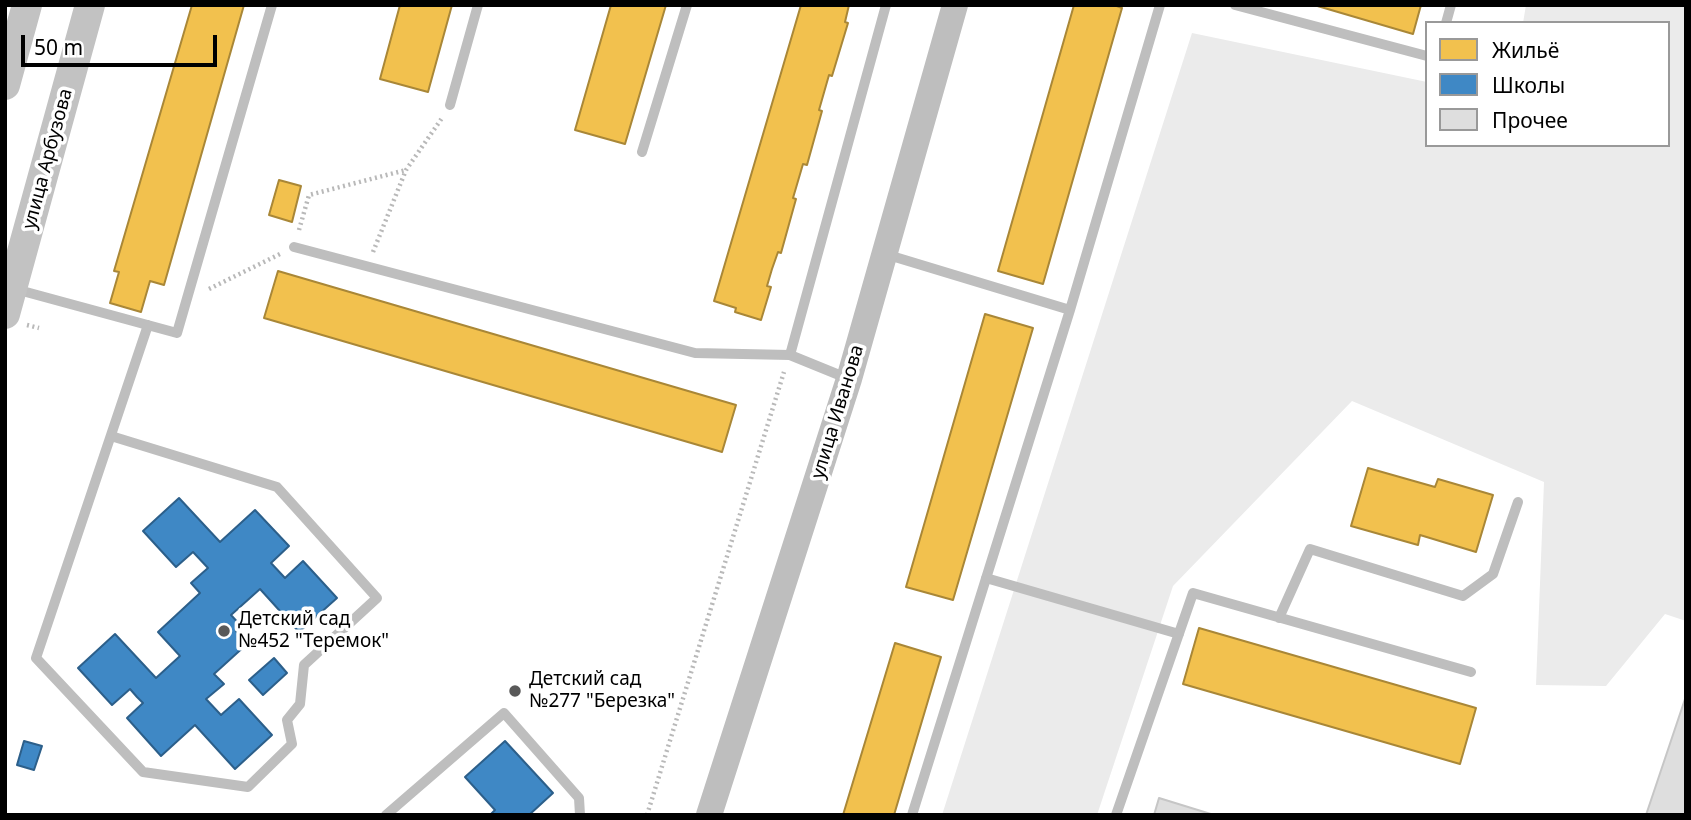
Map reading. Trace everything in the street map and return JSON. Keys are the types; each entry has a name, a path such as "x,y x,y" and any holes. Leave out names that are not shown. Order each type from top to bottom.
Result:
{"main road":[{"path":"5,85 27,5"},
{"name":"улица Арбузова","path":"9,301 90,5"}],"street":[{"name":"улица Иванова","path":"709,815 849,379 955,5"}],"lane":[{"path":"9,301 177,332 272,5"},
{"path":"450,105 478,5"},
{"path":"642,152 687,5"},
{"path":"790,355 886,5"},
{"path":"912,815 1069,310 1160,5"},
{"path":"1235,5 1425,55"},
{"path":"294,247 695,353 790,355 849,379"},
{"path":"885,254 1069,310"},
{"path":"111,436 277,487 377,598 304,665 300,704 287,720 292,744 248,788 143,772 36,659 148,325"},
{"path":"1279,618 1310,550 1463,596 1493,573 1518,502"},
{"path":"986,578 1179,634"},
{"path":"1116,815 1193,593 1471,672"},
{"path":"386,815 504,713 579,797 580,815"}],"path":[{"path":"367,267 406,170 450,105"},
{"path":"300,228 309,195 406,170"},
{"path":"187,300 294,247"},
{"path":"647,815 790,355"}],"shaded area":[{"path":"1526,5 1686,5 1686,621 1665,614 1606,686 1536,685 1544,482 1352,401 1173,586 1097,815 942,815 1192,33 1425,82 1425,147 1670,147 1670,21 1523,21"}],"building: Жильё":[{"path":"192,5 244,5 164,285 150,281 141,312 110,303 119,272 114,271"},
{"path":"400,5 452,5 428,92 380,79"},
{"path":"611,5 666,5 625,144 575,130"},
{"path":"801,5 849,5 845,22 848,23 832,76 829,75 807,165 803,164 793,198 796,199 781,253 778,252 767,286 771,287 761,320 735,312 736,308 714,301"},
{"path":"1074,5 1114,5 1122,8 1043,284 998,271"},
{"path":"1314,5 1421,5 1413,34"},
{"path":"279,180 301,186 292,222 269,215"},
{"path":"278,271 736,405 722,452 264,318"},
{"path":"985,314 1033,328 953,600 906,587"},
{"path":"1368,468 1435,487 1438,479 1493,495 1476,552 1420,535 1418,545 1351,526"},
{"path":"1199,628 1476,708 1460,764 1183,684"},
{"path":"895,643 941,657 894,815 843,815"}],"building: Школы":[{"path":"179,498 220,542 255,510 289,546 271,563 285,578 303,561 337,598 299,632 260,589 231,615 241,626 236,631 247,644 214,674 224,684 206,699 221,715 239,699 272,735 235,769 195,725 161,756 127,718 143,703 130,689 112,705 78,668 115,634 156,678 180,656 158,632 200,593 191,583 208,568 193,552 176,567 143,531"},
{"path":"274,658 287,673 263,695 249,680"},
{"path":"24,741 42,746 34,770 17,765"},
{"path":"505,741 553,793 529,815 490,815 495,810 465,777"}],"building: Прочее":[{"path":"1686,696 1686,815 1646,815"},
{"path":"1159,798 1214,815 1154,815"}],"place":[{"name":"Детский сад №452 \"Теремок\"","path":"224,631"},
{"name":"Детский сад №277 \"Березка\"","path":"515,691"}]}
